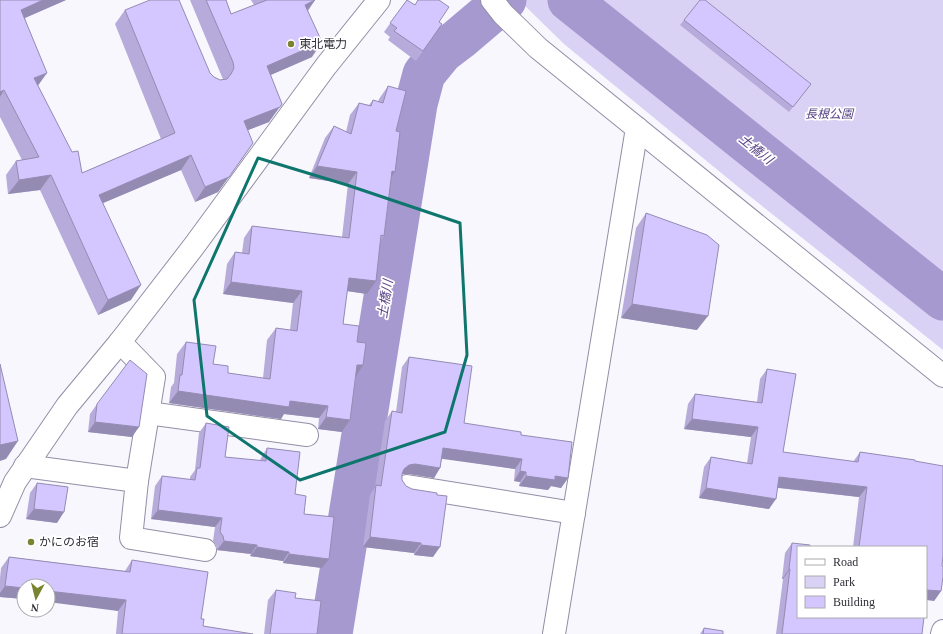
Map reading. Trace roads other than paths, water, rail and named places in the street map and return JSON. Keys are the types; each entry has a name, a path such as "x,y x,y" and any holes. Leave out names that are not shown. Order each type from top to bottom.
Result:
{"street":[{"path":"0,516 15,482 67,406 120,342 194,246 326,66 379,0"},
{"path":"492,0 503,14 538,48 943,376"},
{"path":"554,634 637,128"},
{"path":"120,342 154,377 137,481 130,538 205,550"},
{"path":"148,413 307,435"},
{"path":"25,466 137,481"},
{"path":"407,486 574,513"}],"waterway":[{"name":"土橋川","path":"331,634 416,104 424,74 442,52 505,0"},
{"name":"土橋川","path":"569,0 943,299"}],"place":[{"name":"東北電力","path":"291,44"},
{"name":"かにのお宿","path":"31,542"}],"park label":[{"name":"長根公園","path":"829,114"}]}
